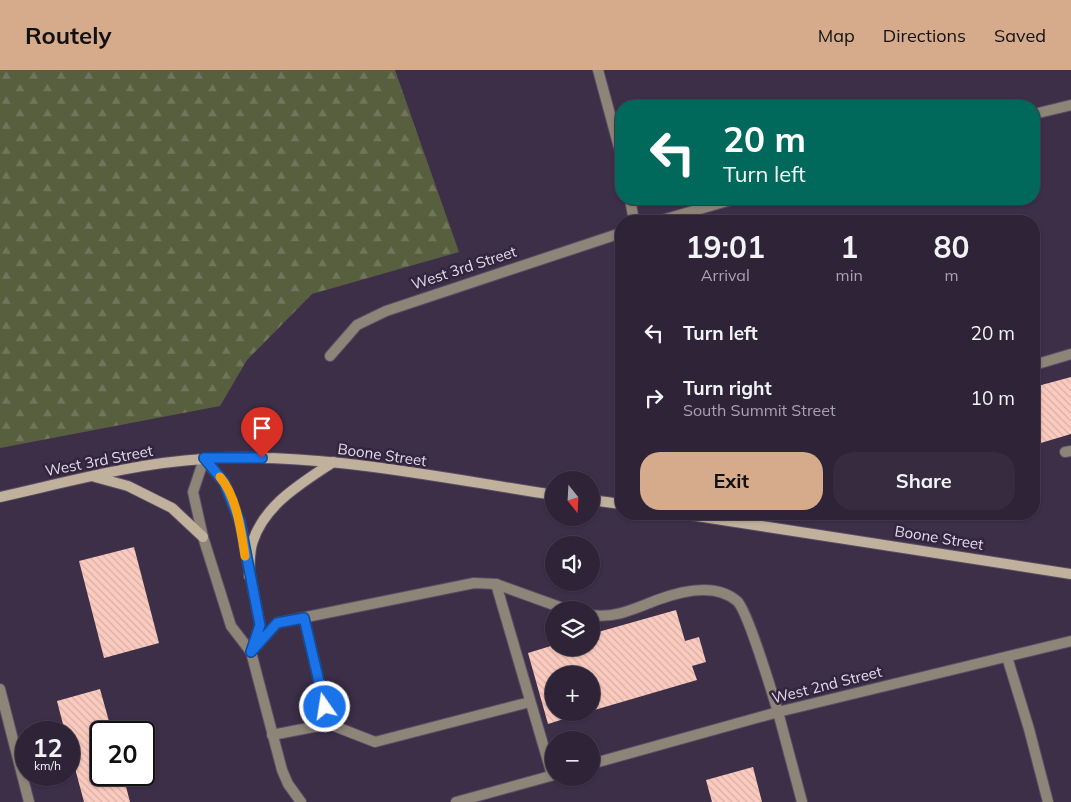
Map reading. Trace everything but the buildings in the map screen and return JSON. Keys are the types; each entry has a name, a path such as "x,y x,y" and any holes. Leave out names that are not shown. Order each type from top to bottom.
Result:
{"main road":[{"name":"Boone Street","path":"204,458 282,458 332,462 545,494"},
{"name":"West 3rd Street","path":"0,497 136,467 204,458"},
{"path":"249,576 252,541 267,515 296,487 332,462"},
{"path":"94,476 128,486 172,508 203,538"},
{"path":"600,501 615,503"},
{"name":"Boone Street","path":"723,520 1071,574"}],"street":[{"path":"598,70 615,133"},
{"path":"1040,113 1071,105"},
{"path":"679,215 714,205"},
{"name":"West 3rd Street","path":"330,356 357,325 386,310 615,235"},
{"path":"1040,363 1071,354"},
{"path":"204,458 192,492 203,538 230,626 251,652 282,770 288,784 301,802"},
{"path":"204,458 224,482 240,522 260,625 251,652"},
{"path":"251,652 277,623 474,582 496,584 545,602"},
{"path":"496,584 545,750"},
{"path":"600,616 605,617 668,596 699,589 726,594 738,602 754,639 778,712 802,802"},
{"path":"304,618 329,724"},
{"name":"West 2nd Street","path":"600,761 778,712 1071,641"},
{"path":"1007,656 1048,802"},
{"path":"0,689 29,802"},
{"path":"272,735 329,724 375,742 530,702"},
{"path":"456,802 545,777"}],"green space":[{"path":"0,70 395,70 459,252 312,294 247,360 220,406 0,448"}],"slow traffic":[{"path":"220,477 224,482 240,522 245,556"}],"route":[{"path":"262,458 204,458 224,482 240,522 260,625 251,652 277,623 304,618 325,707"}]}
